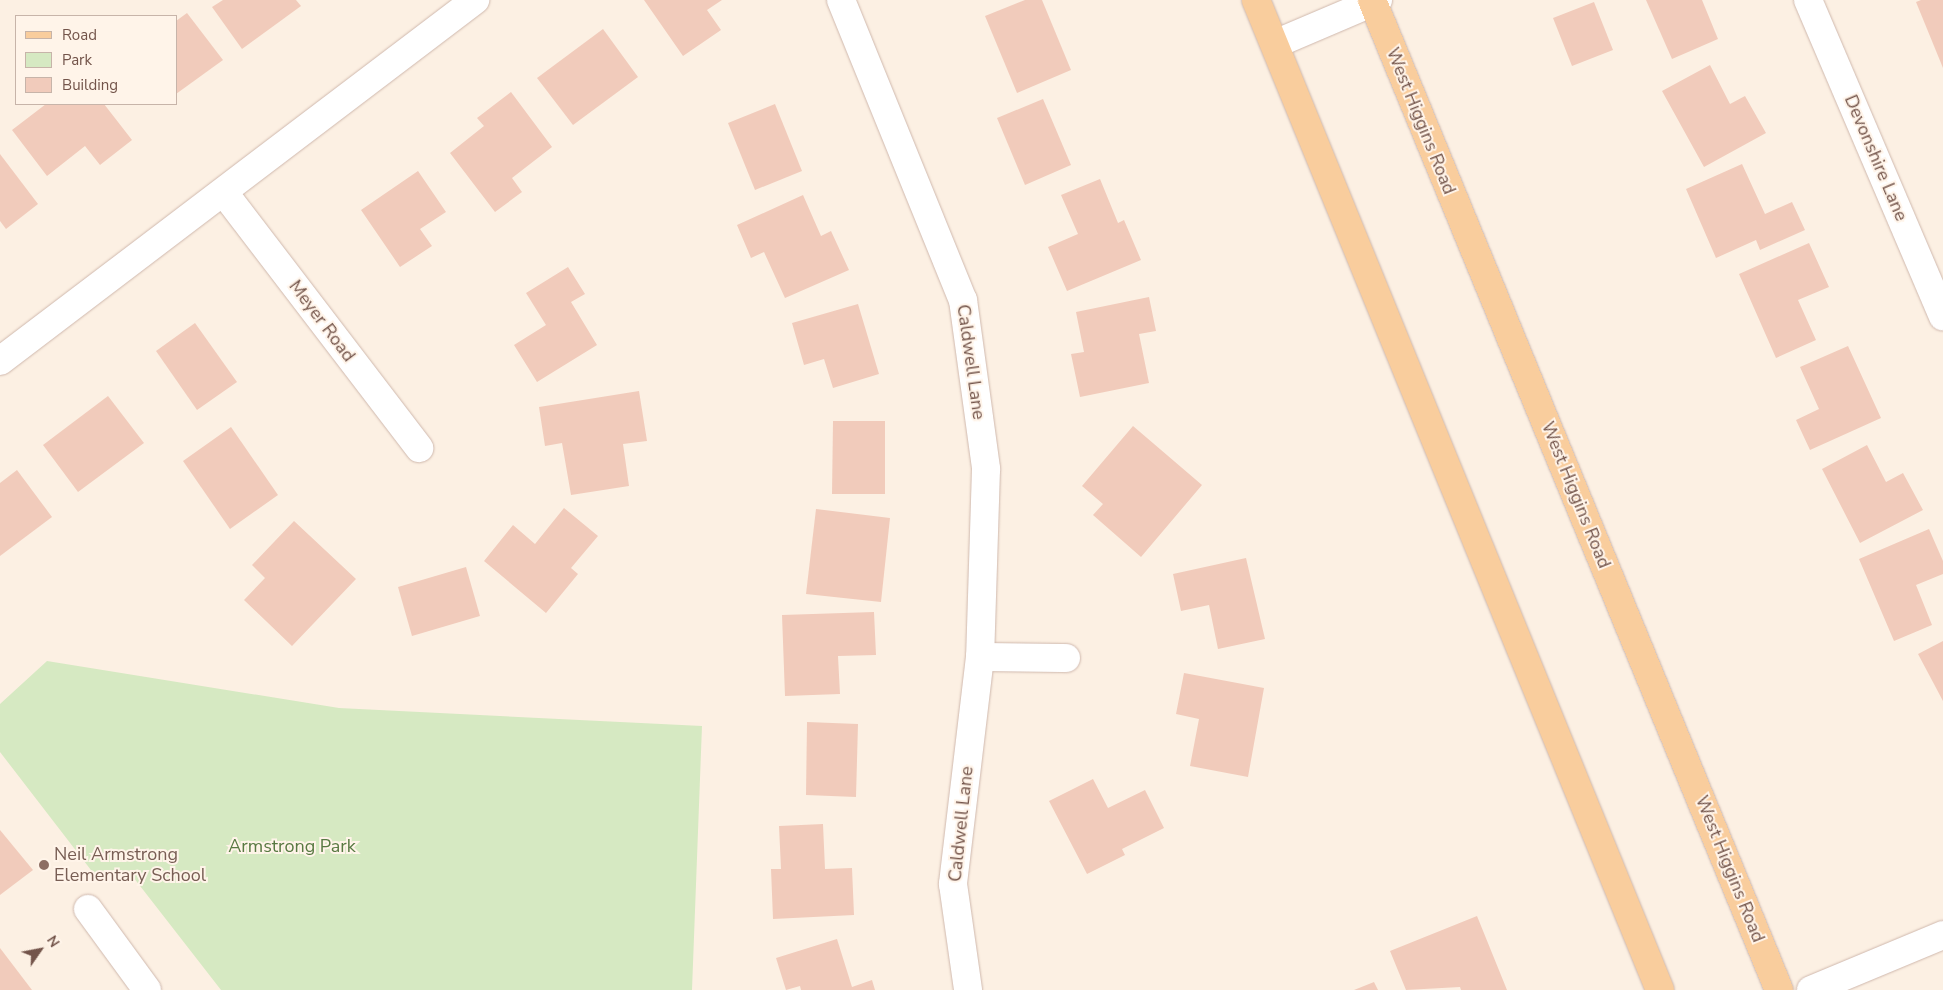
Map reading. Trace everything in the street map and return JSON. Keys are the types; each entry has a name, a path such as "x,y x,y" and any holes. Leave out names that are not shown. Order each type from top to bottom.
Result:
{"main road":[{"path":"1256,0 1660,990"},
{"name":"West Higgins Road","path":"1374,1 1779,990"}],"street":[{"path":"0,362 225,194 475,0"},
{"name":"Caldwell Lane","path":"841,0 963,300 986,469 980,657 953,884 968,990"},
{"name":"Devonshire Lane","path":"1808,0 1943,316"},
{"path":"1275,44 1374,1"},
{"name":"Meyer Road","path":"225,194 419,448"},
{"path":"980,657 1066,658"},
{"path":"88,909 147,990"},
{"path":"1812,990 1943,935"}],"green space":[{"name":"Armstrong Park","path":"47,661 339,708 702,726 692,990 221,990 130,873 94,874 0,752 0,704"}],"building":[{"path":"223,0 296,0 301,6 242,49 212,7"},
{"path":"644,0 722,0 707,10 721,30 683,56"},
{"path":"1025,0 1042,0 1071,70 1017,93 985,16"},
{"path":"1646,0 1702,0 1718,39 1672,59"},
{"path":"1921,0 1943,0 1943,68 1916,2"},
{"path":"1594,2 1613,50 1572,66 1553,18"},
{"path":"187,13 223,60 178,93 178,20"},
{"path":"603,29 638,77 573,125 537,78"},
{"path":"1710,65 1730,104 1745,96 1766,133 1704,167 1662,91"},
{"path":"511,92 552,147 512,178 522,192 495,212 450,153 484,126 477,118"},
{"path":"1043,99 1071,165 1025,185 997,118"},
{"path":"775,104 802,171 755,190 728,123"},
{"path":"45,105 105,105 132,140 100,165 85,146 47,176 12,130"},
{"path":"0,154 38,204 6,229 0,221"},
{"path":"1742,164 1765,214 1792,202 1805,230 1760,250 1756,240 1716,258 1686,189"},
{"path":"418,171 446,212 420,229 432,246 400,267 361,210"},
{"path":"1100,179 1118,223 1124,220 1141,260 1067,291 1048,247 1078,234 1061,195"},
{"path":"803,195 821,236 831,231 849,270 785,298 764,252 751,258 737,225"},
{"path":"1809,243 1829,287 1798,300 1816,340 1776,358 1739,274"},
{"path":"568,267 585,294 571,302 597,345 537,382 514,345 546,325 526,293"},
{"path":"1149,297 1156,331 1139,334 1149,383 1080,397 1071,354 1084,352 1076,312"},
{"path":"858,304 879,374 833,388 824,359 804,365 792,323"},
{"path":"195,323 237,382 197,410 156,351"},
{"path":"1848,346 1881,418 1810,450 1796,420 1819,409 1800,367"},
{"path":"639,391 647,441 623,444 629,486 571,495 562,443 545,446 539,407"},
{"path":"108,396 144,443 78,492 43,445"},
{"path":"833,421 885,421 885,494 832,494"},
{"path":"1133,426 1202,485 1141,557 1093,515 1103,504 1082,486"},
{"path":"231,427 278,495 230,529 183,461"},
{"path":"1867,445 1886,482 1903,473 1923,510 1860,543 1822,469"},
{"path":"17,470 52,517 0,556 0,483"},
{"path":"564,508 598,536 571,568 578,574 546,613 484,561 513,525 535,544"},
{"path":"816,509 890,518 881,602 806,594"},
{"path":"294,521 356,579 292,646 244,600 265,578 252,565"},
{"path":"1929,529 1943,561 1943,574 1916,585 1932,625 1894,641 1859,559"},
{"path":"1246,558 1265,639 1218,649 1209,605 1181,611 1173,574"},
{"path":"466,567 480,616 412,636 398,587"},
{"path":"874,612 876,655 838,656 840,694 785,696 782,615"},
{"path":"1943,641 1943,701 1918,654"},
{"path":"1184,673 1264,688 1248,777 1190,766 1199,719 1176,714"},
{"path":"807,722 858,724 856,797 806,795"},
{"path":"1093,779 1108,808 1145,790 1164,828 1122,849 1125,855 1087,874 1049,801"},
{"path":"823,824 825,869 852,868 854,915 773,919 771,869 781,869 779,826"},
{"path":"0,830 33,870 0,895"},
{"path":"1477,916 1507,990 1461,990 1460,987 1406,990 1390,951"},
{"path":"837,939 852,987 872,980 875,990 801,990 800,986 786,990 776,958"},
{"path":"0,948 32,990 0,990"},
{"path":"1374,982 1378,990 1354,990"}],"place":[{"name":"Neil Armstrong Elementary School","path":"44,865"}]}
